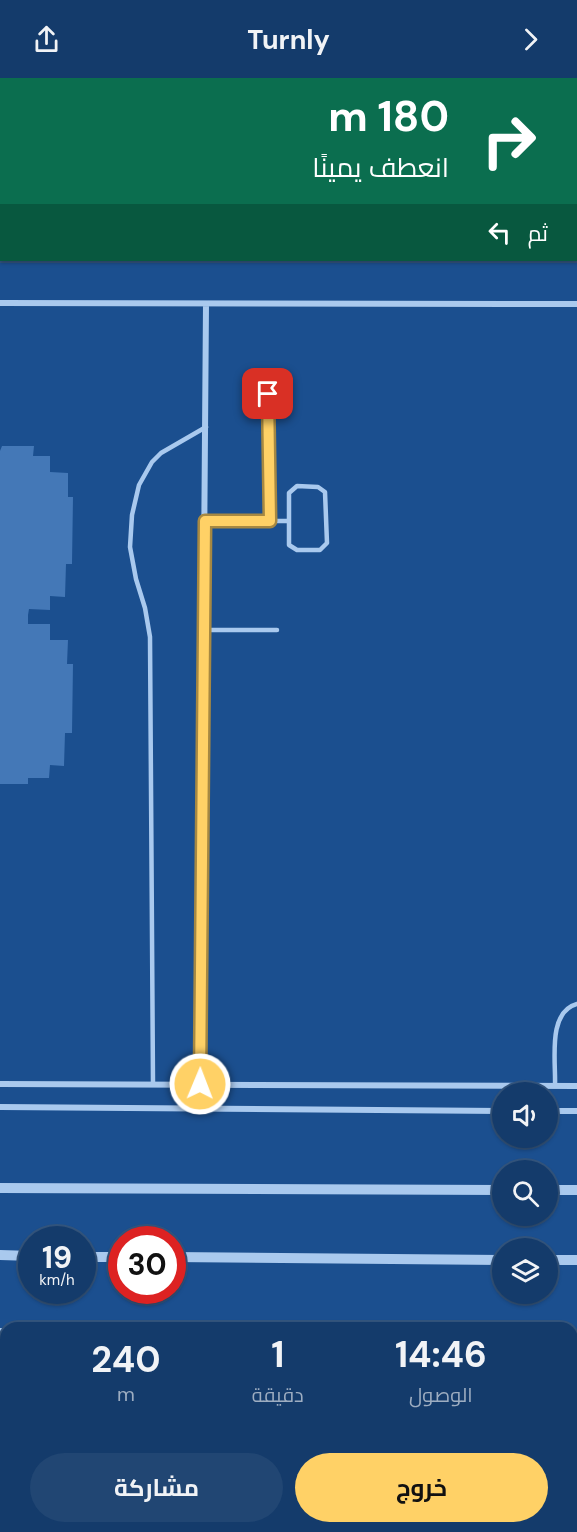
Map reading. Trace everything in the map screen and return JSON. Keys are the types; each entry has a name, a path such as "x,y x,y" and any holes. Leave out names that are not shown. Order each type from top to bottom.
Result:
{"street":[{"path":"0,303 577,304"},
{"path":"200,1084 206,304"},
{"path":"0,1084 492,1085"},
{"path":"558,1085 577,1086"},
{"path":"0,1107 492,1111"},
{"path":"558,1111 577,1111"},
{"path":"0,1188 492,1190"},
{"path":"558,1190 577,1190"},
{"path":"0,1255 18,1256"},
{"path":"186,1257 492,1260"},
{"path":"558,1260 577,1260"}],"lane":[{"path":"267,373 270,521"},
{"path":"153,1084 150,637 146,608 132,563 130,531 140,485 152,462 172,445 206,427"},
{"path":"318,487 325,492 327,543 323,549 293,549 288,542 288,521 289,493 293,488 318,487"},
{"path":"205,521 288,521"},
{"path":"204,630 278,630"},
{"path":"555,1082 557,1023 565,1010 577,1004"}],"building":[{"path":"2,446 34,446 33,456 50,456 50,472 68,473 68,497 73,497 72,564 66,564 65,597 50,596 50,610 29,609 28,615 28,624 50,624 50,640 68,640 67,664 73,664 72,733 65,733 64,766 50,765 49,778 28,778 28,784 0,784 0,451"}],"route":[{"path":"200,1084 205,521 270,521 268,394"}]}
